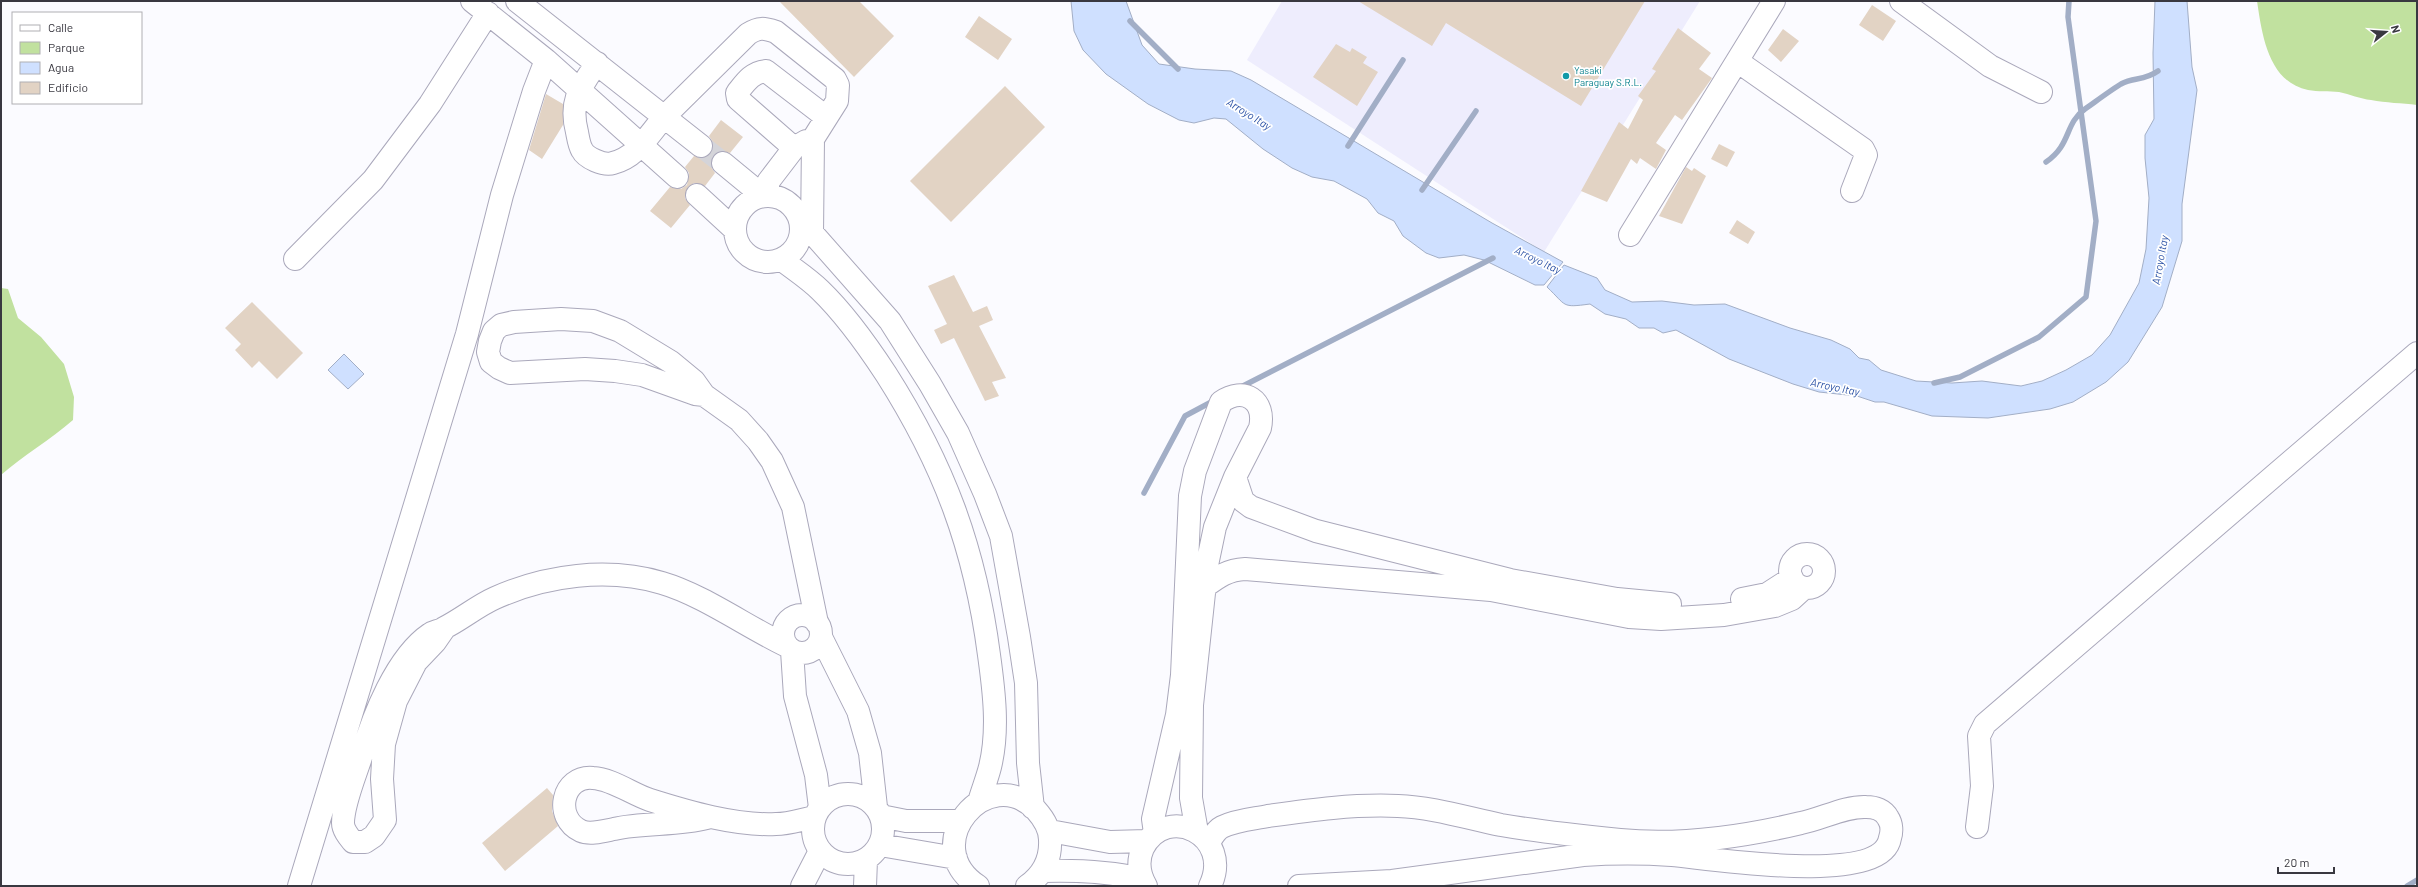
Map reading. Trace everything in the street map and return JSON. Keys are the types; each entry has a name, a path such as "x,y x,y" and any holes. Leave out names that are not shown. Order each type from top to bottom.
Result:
{"street":[{"path":"1630,235 1774,1"},
{"path":"1901,1 1990,66 2042,92"},
{"path":"509,30 526,3 597,63 701,146"},
{"path":"295,259 373,180 430,104 480,7 546,60 642,144 677,177"},
{"path":"597,63 579,89 574,103 575,124 582,150 594,160 612,164 631,154 642,144 665,117 748,34 761,28 776,32 835,79 839,92 813,139 806,227"},
{"path":"299,886 467,334 502,195 534,91 546,60"},
{"path":"1737,61 1863,149 1866,156 1852,191"},
{"path":"794,148 738,98 737,93 750,78 758,71 766,71 826,117"},
{"path":"767,196 768,182 794,148 799,143 813,139"},
{"path":"723,163 767,196 789,204 806,227 890,321 930,384 958,433 985,494 1001,536 1020,637 1026,683 1028,762 1033,808"},
{"path":"697,195 735,230"},
{"path":"767,196 754,199 743,208 736,220 735,230 740,248 755,260 764,263 782,260 796,247 801,229 806,227"},
{"path":"782,260 820,290 864,341 903,401 930,447 955,505 969,547 980,594 994,686 995,728 990,767 978,802"},
{"path":"704,395 695,394 642,375 615,371 585,369 510,373 499,368 492,362 488,352 490,340 494,331 501,325 514,322 561,319 593,321 620,331 671,362 694,381 704,395 738,420 758,441 772,461 793,507 819,630 858,711 870,753 883,836 873,852 865,886"},
{"path":"1977,827 1982,786 1979,736 1985,724 2417,354"},
{"path":"1143,882 1139,866 1141,853 1151,837 1153,819 1177,715 1182,675 1188,520 1195,471 1221,402 1229,397 1240,394 1252,398 1258,404 1262,420 1260,428 1235,477 1215,527 1203,588 1192,705 1191,798 1203,837 1214,853 1216,864 1214,876 1210,886"},
{"path":"1203,588 1222,573 1232,570 1246,569 1491,590 1628,617 1661,619 1724,615 1775,606 1792,599 1798,583 1759,596 1686,605 1644,603 1510,580 1316,532 1251,507 1243,501 1235,477"},
{"path":"804,563 783,639 789,649 795,696 816,775 817,812 813,832 818,846 828,858 846,864 873,852 956,858"},
{"path":"444,629 435,642 416,662 396,701 384,744 382,778 385,820 374,836 365,842 353,842 346,834 343,824 371,722 394,676 412,652 430,634 444,629 467,613 495,598 531,585 573,576 617,575 662,583 702,600 799,654 814,650 819,630"},
{"path":"750,628 789,621 804,615 819,630"},
{"path":"707,818 694,812 650,800 593,778 579,780 571,787 563,799 564,811 571,824 582,832 594,832 644,824 689,822 707,818 777,824 817,812 830,798 850,793 860,795 878,811 906,821 960,821"},
{"path":"974,885 963,873 956,858 954,840 960,821 969,809 978,802 1001,796 1012,797 1033,808 1041,816 1050,831 1050,849 1035,879"},
{"path":"1050,831 1110,842 1151,837 1166,828 1178,826 1203,837 1223,826 1241,821 1319,808 1399,806 1539,832 1658,842 1741,835 1803,823 1857,807 1869,806 1879,809 1890,821 1890,844 1883,852 1869,859 1836,865 1775,867 1672,855 1607,853 1392,881 1299,886"},
{"path":"777,824 818,846"},
{"path":"802,886 818,846"},
{"path":"1035,879 1080,870 1113,872 1143,882"}],"shaded area":[{"path":"1282,1 1700,1 1544,252 1247,60"}],"green space":[{"path":"2257,1 2417,1 2417,105 2382,102 2339,92 2312,91 2295,85 2284,77 2269,55 2261,28"},
{"path":"1,288 8,289 18,318 41,337 64,364 74,397 73,420 1,475"}],"water":[{"path":"1071,1 1126,1 1142,45 1159,64 1195,69 1231,71 1251,80 1492,223 1563,262 1544,285 1535,285 1484,260 1464,255 1439,258 1426,253 1403,236 1394,221 1378,213 1367,199 1334,181 1312,177 1292,168 1263,149 1226,119 1214,118 1194,123 1179,120 1148,104 1106,74 1083,50 1074,31"},
{"path":"2155,1 2187,1 2192,67 2197,90 2182,204 2182,241 2162,307 2128,362 2106,382 2073,402 2050,409 1988,418 1932,416 1857,396 1819,392 1793,384 1729,359 1676,330 1663,333 1654,328 1639,328 1626,319 1605,314 1590,304 1574,306 1565,304 1547,287 1564,265 1597,278 1605,290 1632,302 1662,301 1694,305 1725,304 1790,328 1831,340 1850,349 1859,358 1869,360 1881,370 1916,381 1952,383 1982,381 2021,386 2042,381 2066,370 2092,355 2110,335 2139,283 2146,249 2149,198 2145,158 2145,135 2154,119 2153,53"},
{"path":"344,354 364,374 348,389 328,370"}],"building":[{"path":"779,1 859,1 894,36 854,77"},
{"name":"Yasaki Paraguay S.R.L.","path":"1358,1 1645,1 1581,106 1446,23 1432,46"},
{"path":"1872,5 1896,21 1883,41 1859,25"},
{"path":"979,16 1012,39 998,60 965,37"},
{"path":"1678,28 1711,53 1699,69 1712,78 1682,120 1675,115 1656,143 1666,150 1656,169 1640,158 1637,164 1631,159 1607,202 1581,191 1619,122 1628,129 1643,100 1638,96 1656,71 1652,69"},
{"path":"1783,29 1799,41 1781,62 1768,50"},
{"path":"1336,44 1350,52 1352,48 1367,57 1363,63 1378,72 1357,106 1313,77"},
{"path":"1005,86 1045,127 951,222 910,181"},
{"path":"546,94 563,104 563,125 542,159 529,150"},
{"path":"721,120 743,137 730,153 719,151 713,155 711,167 715,173 705,186 694,183 688,187 685,198 690,205 671,228 650,211 670,187 681,189 687,185 689,173 685,167 694,156 705,158 711,153 713,142 709,136"},
{"path":"1719,144 1735,152 1727,167 1711,159"},
{"path":"1686,167 1692,171 1694,168 1706,176 1682,224 1659,216"},
{"path":"1737,220 1755,232 1748,244 1729,233"},
{"path":"954,275 973,312 987,306 993,320 979,326 1006,378 992,382 999,396 985,401 954,338 941,344 934,330 947,324 928,286"},
{"path":"252,302 303,353 277,379 259,361 252,368 235,350 241,344 225,328"},
{"path":"547,788 553,795 552,811 558,826 505,871 482,843"}],"waterway":[{"name":"Arroyo Itay","path":"1934,383 1960,377 2039,337 2086,297 2096,221 2068,17 2069,1"},
{"name":"Arroyo Itay","path":"1130,21 1178,69"},
{"path":"1348,146 1403,60"},
{"path":"2046,162 2060,148 2074,121 2085,109 2121,84 2130,80 2144,78 2158,71"},
{"path":"1422,190 1476,111"},
{"path":"1239,388 1493,258"},
{"path":"1144,493 1185,416 1215,400"},
{"path":"2407,886 2417,880"}],"tunnel":[{"path":"701,146 723,163"}],"place":[{"name":"Yasaki Paraguay S.R.L.","path":"1566,76"}]}
